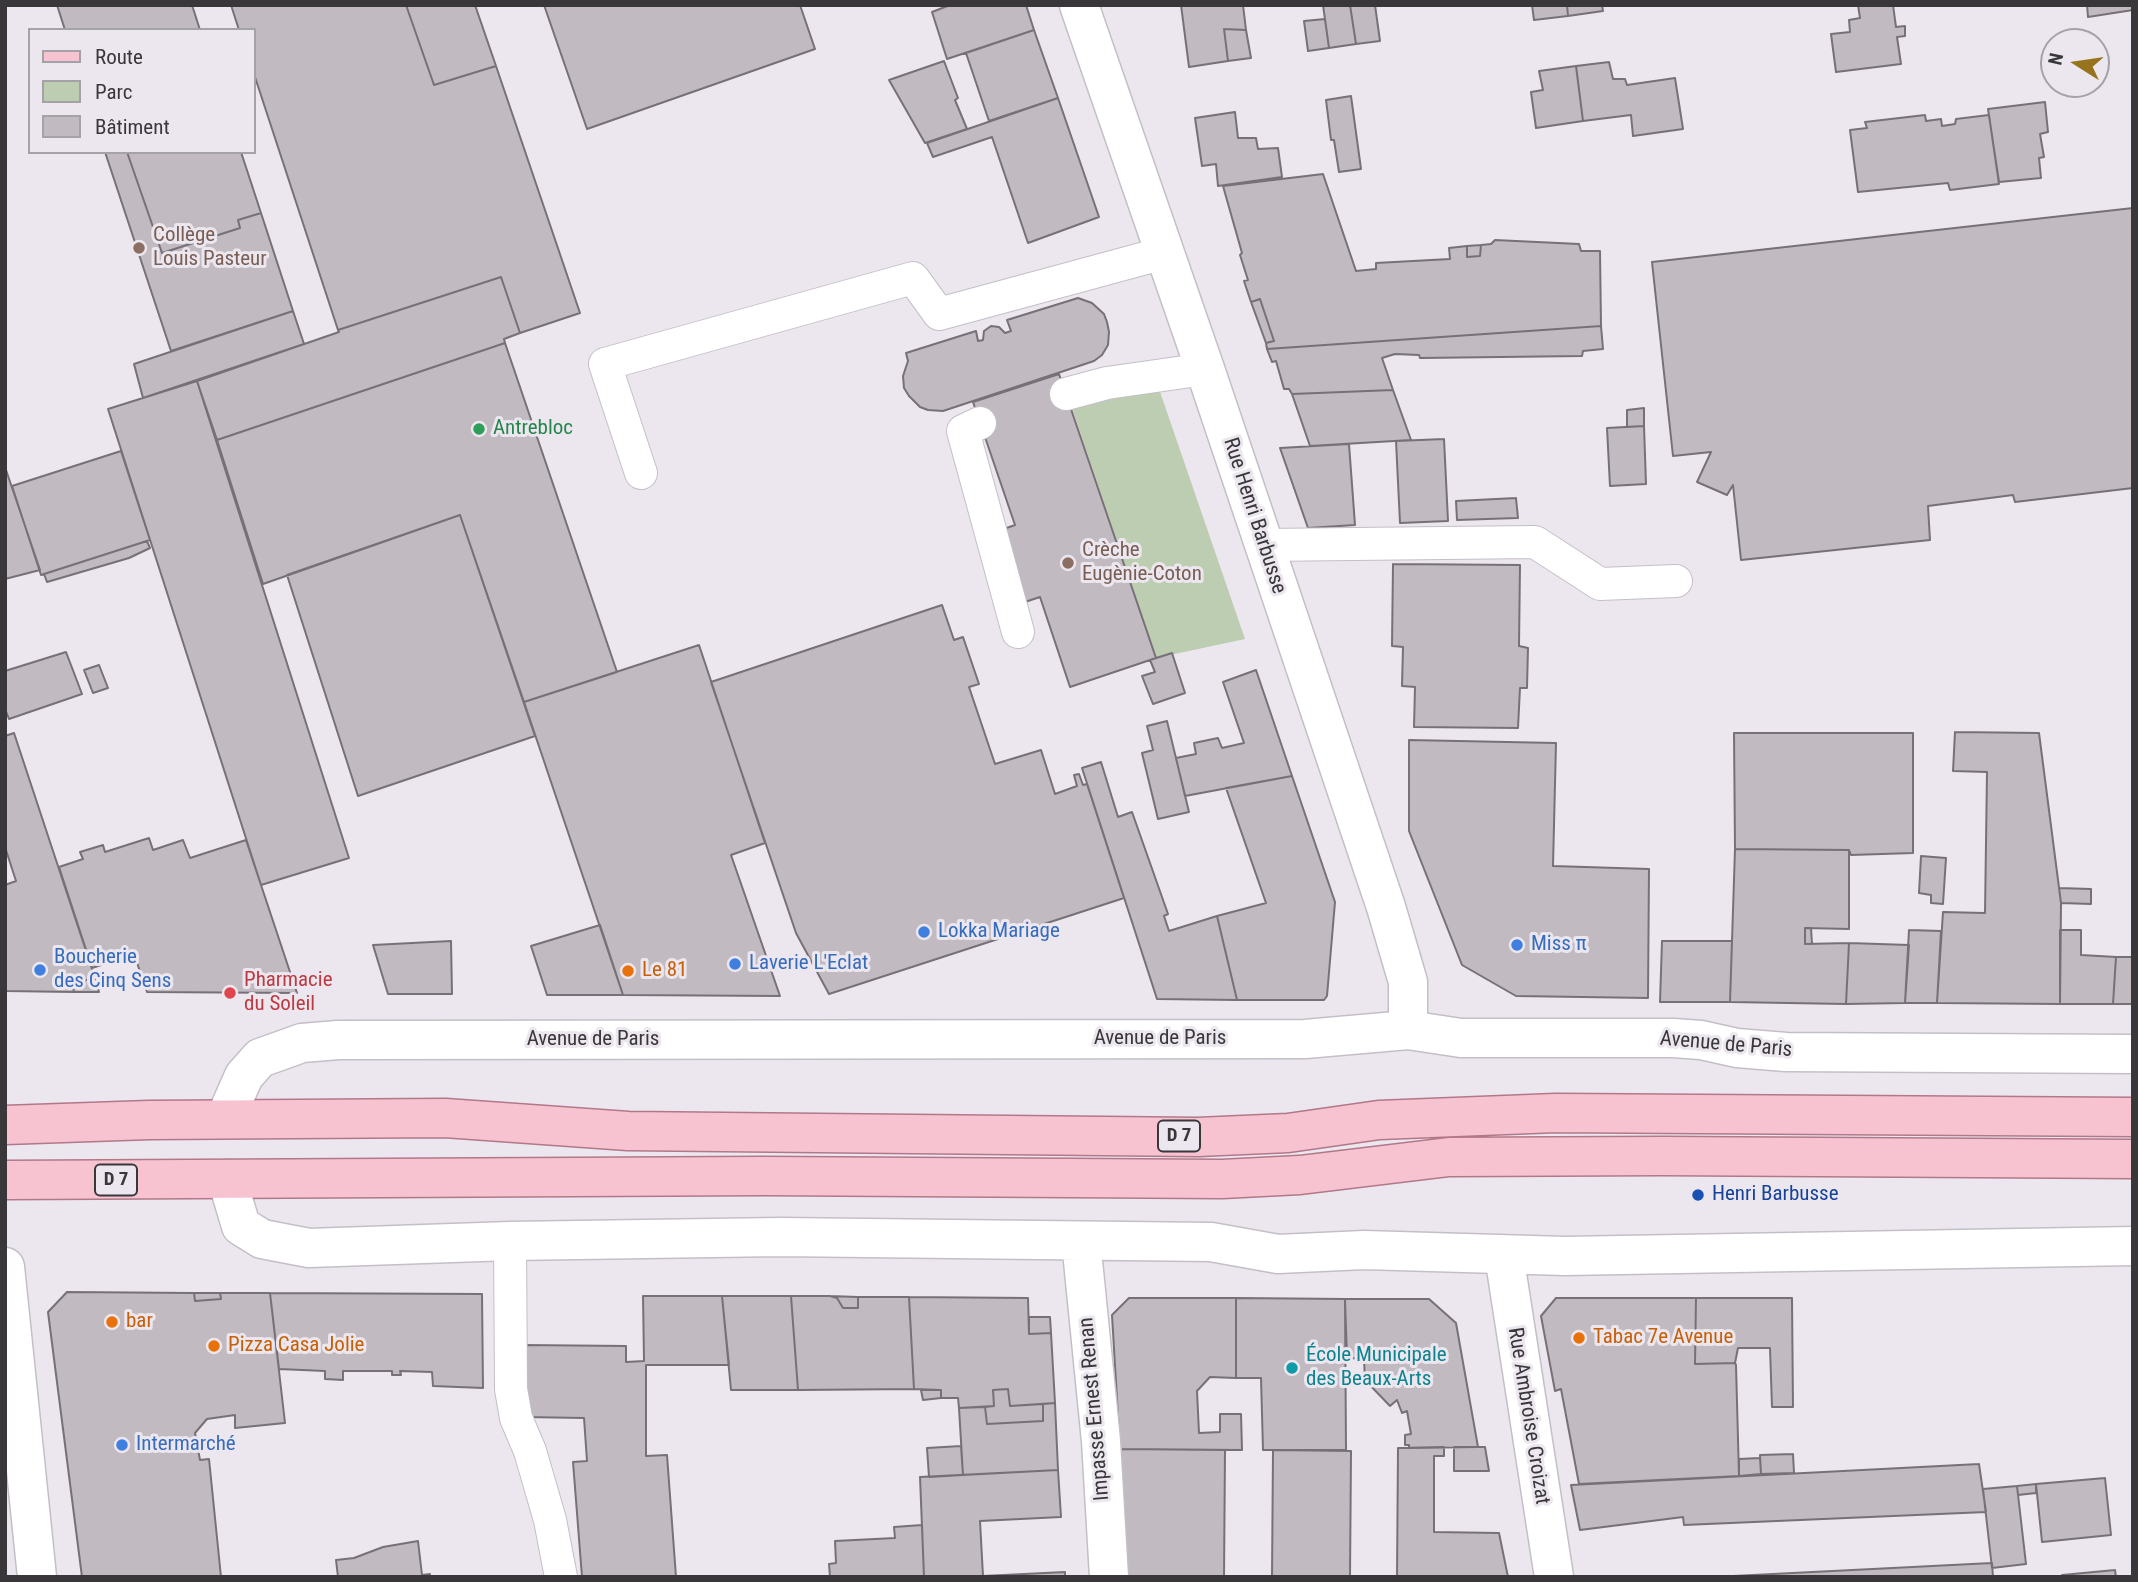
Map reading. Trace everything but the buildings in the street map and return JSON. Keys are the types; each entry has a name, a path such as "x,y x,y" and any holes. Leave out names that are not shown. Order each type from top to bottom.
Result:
{"main road":[{"name":"Rue Henri Barbusse","path":"1079,5 1386,907 1408,982 1408,1030"},
{"name":"Avenue de Paris","path":"225,1119 244,1076 260,1058 302,1042 338,1040 1305,1039 1408,1030 1461,1038 1672,1038 1786,1052 2133,1054"},
{"name":"D 7","path":"5,1125 225,1119 445,1118 628,1130 1198,1137 1288,1133 1379,1120 1556,1113 2133,1117"},
{"path":"225,1119 227,1179 241,1226 262,1239 309,1248 510,1241 780,1237 1211,1242 1278,1254 1364,1250 1579,1256 2133,1246"},
{"name":"D 7","path":"5,1180 763,1176 1222,1179 1300,1175 1449,1157 2133,1159"},
{"name":"Impasse Ernest Renan","path":"1081,1241 1101,1441 1109,1577"},
{"name":"Rue Ambroise Croizat","path":"1504,1255 1553,1577"},
{"path":"5,1267 37,1577"}],"lane":[{"path":"641,473 605,364 913,278 939,314 1164,253"},
{"path":"1066,394 1107,383 1205,369"},
{"path":"980,423 963,431 1018,632"},
{"path":"1263,545 1535,542 1600,584 1676,581"},
{"path":"510,1241 511,1389 516,1418 530,1451 550,1520 561,1577"}],"green space":[{"path":"1158,386 1245,639 1156,658 1071,405"}],"place":[{"name":"Collège Louis Pasteur","path":"139,248"},
{"name":"Antrebloc","path":"479,429"},
{"name":"Crèche Eugènie-Coton","path":"1068,563"},
{"name":"Lokka Mariage","path":"924,932"},
{"name":"Miss π","path":"1517,945"},
{"name":"Laverie L'Eclat","path":"735,964"},
{"name":"Boucherie des Cinq Sens","path":"40,970"},
{"name":"Le 81","path":"628,971"},
{"name":"Pharmacie du Soleil","path":"230,993"},
{"name":"Henri Barbusse","path":"1698,1195"},
{"name":"bar","path":"112,1322"},
{"name":"Tabac 7e Avenue","path":"1579,1338"},
{"name":"Pizza Casa Jolie","path":"214,1346"},
{"name":"École Municipale des Beaux-Arts","path":"1292,1368"},
{"name":"Intermarché","path":"122,1445"}]}
